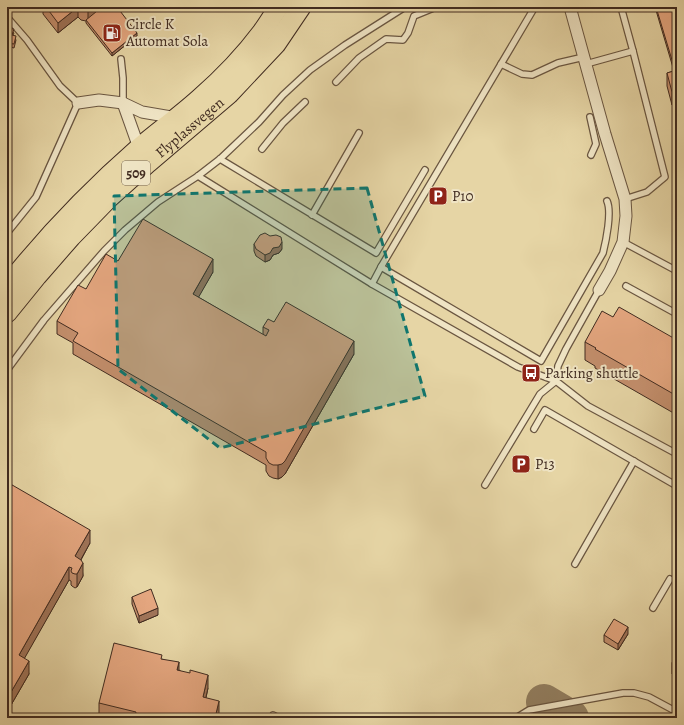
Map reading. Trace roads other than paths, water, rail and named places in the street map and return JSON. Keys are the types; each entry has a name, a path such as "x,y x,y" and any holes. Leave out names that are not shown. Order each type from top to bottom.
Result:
{"highway":[{"name":"Flyplassvegen","path":"7,286 26,262 98,186 139,148 205,94 243,56 263,31 279,7"},
{"name":"Flyplassvegen","path":"7,313 71,237 109,198 234,89 276,44 301,7"}],"street":[{"path":"570,7 624,199 626,216 623,242 610,271 599,290"},
{"path":"78,103 99,100 123,103 142,112 177,118"},
{"path":"123,103 139,148"}],"lane":[{"path":"7,370 44,320 104,251 125,230 158,202 198,176 220,159 259,122 283,95 310,70 345,45 405,7"},
{"path":"336,82 359,58 386,39 403,40 408,33 414,16 436,7"},
{"path":"620,7 665,177 647,192 624,199"},
{"path":"372,284 533,10"},
{"path":"7,17 27,40 60,86 78,103 36,197 7,233"},
{"path":"501,64 522,74 532,75 558,63 633,52"},
{"path":"121,59 123,103"},
{"path":"262,149 283,123 305,102"},
{"path":"590,117 596,144 591,155"},
{"path":"312,215 359,133"},
{"path":"220,159 376,253 425,170"},
{"path":"198,176 372,284 518,367 556,381 588,406 677,454"},
{"path":"381,267 541,361 603,253 610,206 607,201"},
{"path":"623,242 677,271"},
{"path":"626,286 677,314"},
{"path":"484,485 540,394 556,381 558,366 566,349 599,290"},
{"path":"534,429 545,410 677,486"},
{"path":"575,564 634,461"},
{"path":"653,608 670,579"},
{"path":"516,718 529,710 623,693 648,697 677,712"},
{"path":"272,718 273,715 279,718"}],"place":[{"name":"Circle K Automat Sola","path":"112,33"},
{"name":"P10","path":"438,196"},
{"name":"Parking shuttle","path":"531,373"},
{"name":"P13","path":"521,464"}]}
